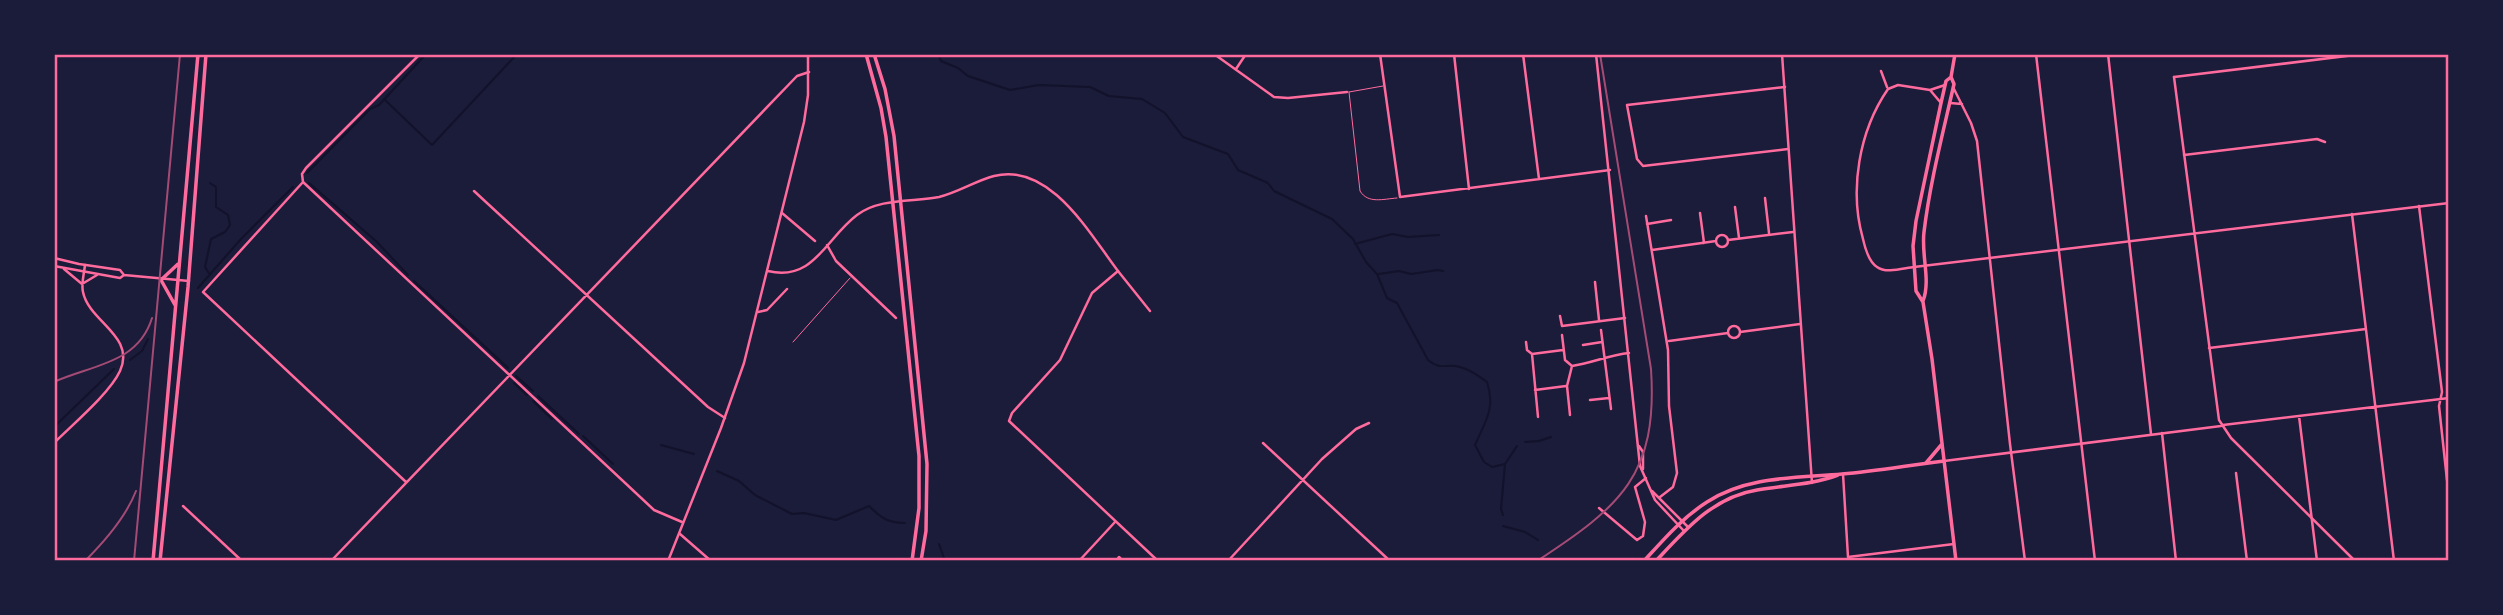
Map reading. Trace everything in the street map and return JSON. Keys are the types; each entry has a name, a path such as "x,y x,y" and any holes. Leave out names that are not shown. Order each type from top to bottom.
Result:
{"main road":[{"path":"153,561 198,54"},
{"path":"160,561 189,281 206,54"},
{"path":"866,54 881,108 919,456 919,508 912,561"},
{"path":"874,54 892,120 927,464 926,531 921,561"},
{"path":"1923,302 1927,290 1924,230 1953,87 1951,77 1955,54"},
{"path":"1951,77 1945,85 1914,235 1914,267 1916,291 1923,302 1956,561"},
{"path":"175,304 161,280 179,262"},
{"path":"1926,463 1942,444"},
{"path":"1644,561 1680,522 1708,501 1740,487 1768,480 1944,461"},
{"path":"1656,561 1686,529 1713,507 1742,494 1812,483 1841,474"}],"street":[{"path":"420,54 306,168 302,174 303,183 654,510 684,523"},
{"path":"668,561 744,363 804,122 808,54"},
{"path":"1214,54 1267,93 1279,98 1348,92"},
{"path":"1236,69 1246,54"},
{"path":"1380,54 1400,197 1610,170"},
{"path":"1454,54 1469,189"},
{"path":"1523,54 1539,180"},
{"path":"1596,54 1638,453 1655,500 1680,522"},
{"path":"1782,54 1812,483"},
{"path":"2036,54 2095,561"},
{"path":"2108,54 2151,434"},
{"path":"2355,561 2221,426 2216,408 2174,77 2363,54"},
{"path":"1881,71 1888,89"},
{"path":"331,561 797,76 808,72"},
{"path":"1945,85 1930,90 1898,85 1888,89 1868,130 1861,156 1857,192 1858,221 1866,251 1875,266 1886,270 2449,203"},
{"path":"1785,87 1628,105 1640,164 1645,166 1788,149"},
{"path":"1953,87 1977,141 2025,561"},
{"path":"1930,90 1941,103"},
{"path":"1950,103 1962,104"},
{"path":"2184,155 2317,139 2325,142"},
{"path":"768,271 783,274 798,271 811,262 855,216 865,210 901,201 944,196 994,176 1013,174 1031,178 1058,195 1150,311"},
{"path":"303,183 203,292 406,482"},
{"path":"474,191 708,407 725,418"},
{"path":"1765,198 1769,234"},
{"path":"2419,206 2442,391 2439,406 2447,480"},
{"path":"1735,207 1739,239"},
{"path":"782,213 815,241"},
{"path":"1700,213 1704,243"},
{"path":"2352,214 2394,561"},
{"path":"1646,216 1667,341 1669,406 1677,472 1673,487 1660,497"},
{"path":"1647,224 1671,220"},
{"path":"1652,250 1716,241 1721,235 1728,240 1793,232"},
{"path":"1716,241 1723,247 1728,240"},
{"path":"827,245 836,261 896,318"},
{"path":"54,258 120,270 124,275"},
{"path":"54,443 114,381 122,364 120,343 88,304 82,284 85,265"},
{"path":"54,266 120,278 124,275 189,281"},
{"path":"64,269 82,284"},
{"path":"1118,271 1092,293 1060,360 1009,419 1012,425 1158,561"},
{"path":"82,284 97,275"},
{"path":"1595,282 1599,322"},
{"path":"758,312 767,310 787,289"},
{"path":"1560,316 1562,326 1625,318"},
{"path":"1740,332 1800,324"},
{"path":"1728,333 1732,326 1737,327 1740,332"},
{"path":"2208,348 2366,329"},
{"path":"1601,330 1611,409"},
{"path":"1667,341 1728,333 1734,338 1738,337 1740,332"},
{"path":"1562,335 1565,360 1572,366 1595,363 1604,358 1629,353"},
{"path":"1526,342 1527,350 1532,354 1538,417"},
{"path":"1583,345 1602,342"},
{"path":"1532,354 1563,349"},
{"path":"1570,415 1567,386 1572,366"},
{"path":"1535,390 1567,386"},
{"path":"1590,400 1609,398"},
{"path":"1944,461 2449,398"},
{"path":"2299,416 2317,561"},
{"path":"1228,561 1335,447 1356,429 1369,423"},
{"path":"2162,433 2176,561"},
{"path":"1263,443 1390,561"},
{"path":"2236,472 2247,561"},
{"path":"1841,474 1848,556 1954,544"},
{"path":"1599,508 1637,540 1643,536 1645,522 1635,487 1646,478"},
{"path":"1652,491 1686,529"},
{"path":"183,506 242,561"},
{"path":"1079,561 1116,522"},
{"path":"680,534 711,561"},
{"path":"1115,561 1119,557 1123,561"}],"lane":[{"path":"1385,85 1348,92 1360,191 1365,198 1377,200 1400,197"},
{"path":"793,342 852,276"}],"waterway":[{"path":"307,173 370,109 379,105 426,54"},
{"path":"384,99 432,145 517,54"},
{"path":"938,54 941,61 958,68 968,76 1010,90 1039,85 1090,87 1109,96 1142,99 1165,113 1183,137 1228,154 1238,170 1268,183 1274,191 1332,219 1353,239 1366,262 1377,274 1387,298 1397,303 1428,360 1438,366 1464,368 1487,382 1490,407 1475,445 1484,462 1492,467 1505,464 1501,509 1503,515"},
{"path":"210,183 216,187 216,207 228,215 230,225 225,232 211,239 205,267 210,275"},
{"path":"309,183 377,242 408,275"},
{"path":"198,288 241,239 293,187"},
{"path":"1355,244 1392,234 1408,237 1439,235"},
{"path":"1379,274 1443,271"},
{"path":"414,281 508,368"},
{"path":"130,360 142,351 148,339"},
{"path":"54,427 114,369"},
{"path":"516,376 533,391"},
{"path":"514,383 527,395"},
{"path":"538,396 579,434"},
{"path":"533,401 552,419"},
{"path":"583,436 613,464"},
{"path":"1525,442 1551,437"},
{"path":"661,445 694,454"},
{"path":"1505,464 1517,446"},
{"path":"717,471 739,481 755,495 792,514 804,513 836,520 869,506 885,519 905,523"},
{"path":"1503,526 1525,532 1538,540"},
{"path":"939,544 945,561"}],"railway":[{"path":"134,561 180,54"},
{"path":"1537,561 1591,523 1612,504 1628,484 1640,462 1648,436 1652,405 1651,369 1600,54"},
{"path":"54,382 125,354 136,345 152,318"},
{"path":"85,561 114,528 136,491"}]}
